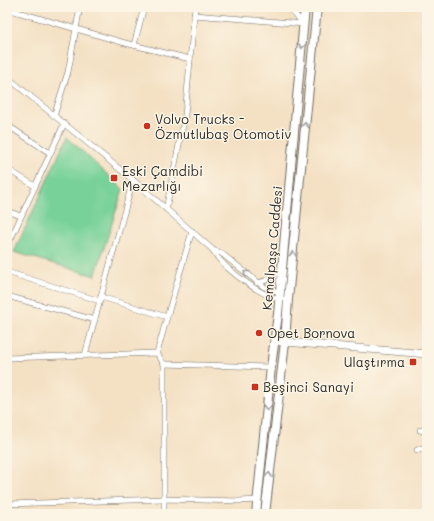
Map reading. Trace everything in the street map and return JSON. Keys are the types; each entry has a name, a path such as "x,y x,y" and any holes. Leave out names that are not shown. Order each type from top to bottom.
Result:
{"main road":[{"name":"Kemalpaşa Caddesi","path":"256,514 282,268 305,7"},
{"name":"Kemalpaşa Caddesi","path":"285,342 288,296 317,7"},
{"path":"279,295 288,296"},
{"path":"265,514 285,342"}],"street":[{"path":"54,116 68,72 80,7"},
{"path":"134,45 144,7"},
{"path":"166,209 184,115 195,7"},
{"path":"288,7 304,24"},
{"path":"7,9 134,45 190,59"},
{"path":"194,15 304,24"},
{"path":"7,78 133,180 213,250 217,257 252,287 262,293 279,295"},
{"path":"7,245 64,124"},
{"path":"7,125 50,153"},
{"path":"7,169 35,186"},
{"path":"85,355 133,180"},
{"path":"7,211 21,216"},
{"path":"164,514 164,364 158,353 166,317 192,232"},
{"path":"213,250 221,253 257,283 279,295"},
{"path":"257,283 270,280 282,268"},
{"path":"7,272 166,317"},
{"path":"7,296 95,320"},
{"path":"274,341 427,354"},
{"path":"7,358 158,353"},
{"path":"164,364 271,368"},
{"path":"420,430 427,432"},
{"path":"417,450 427,446"},
{"path":"7,504 164,499 239,501 258,500"}],"green space":[{"path":"67,137 123,189 95,276 14,252"}],"place":[{"name":"Volvo Trucks - Özmutlubaş Otomotiv","path":"147,126"},
{"name":"Eski Çamdibi Mezarlığı","path":"114,178"},
{"name":"Opet Bornova","path":"259,333"},
{"name":"Ulaştırma","path":"413,362"},
{"name":"Beşinci Sanayi","path":"255,387"}]}
